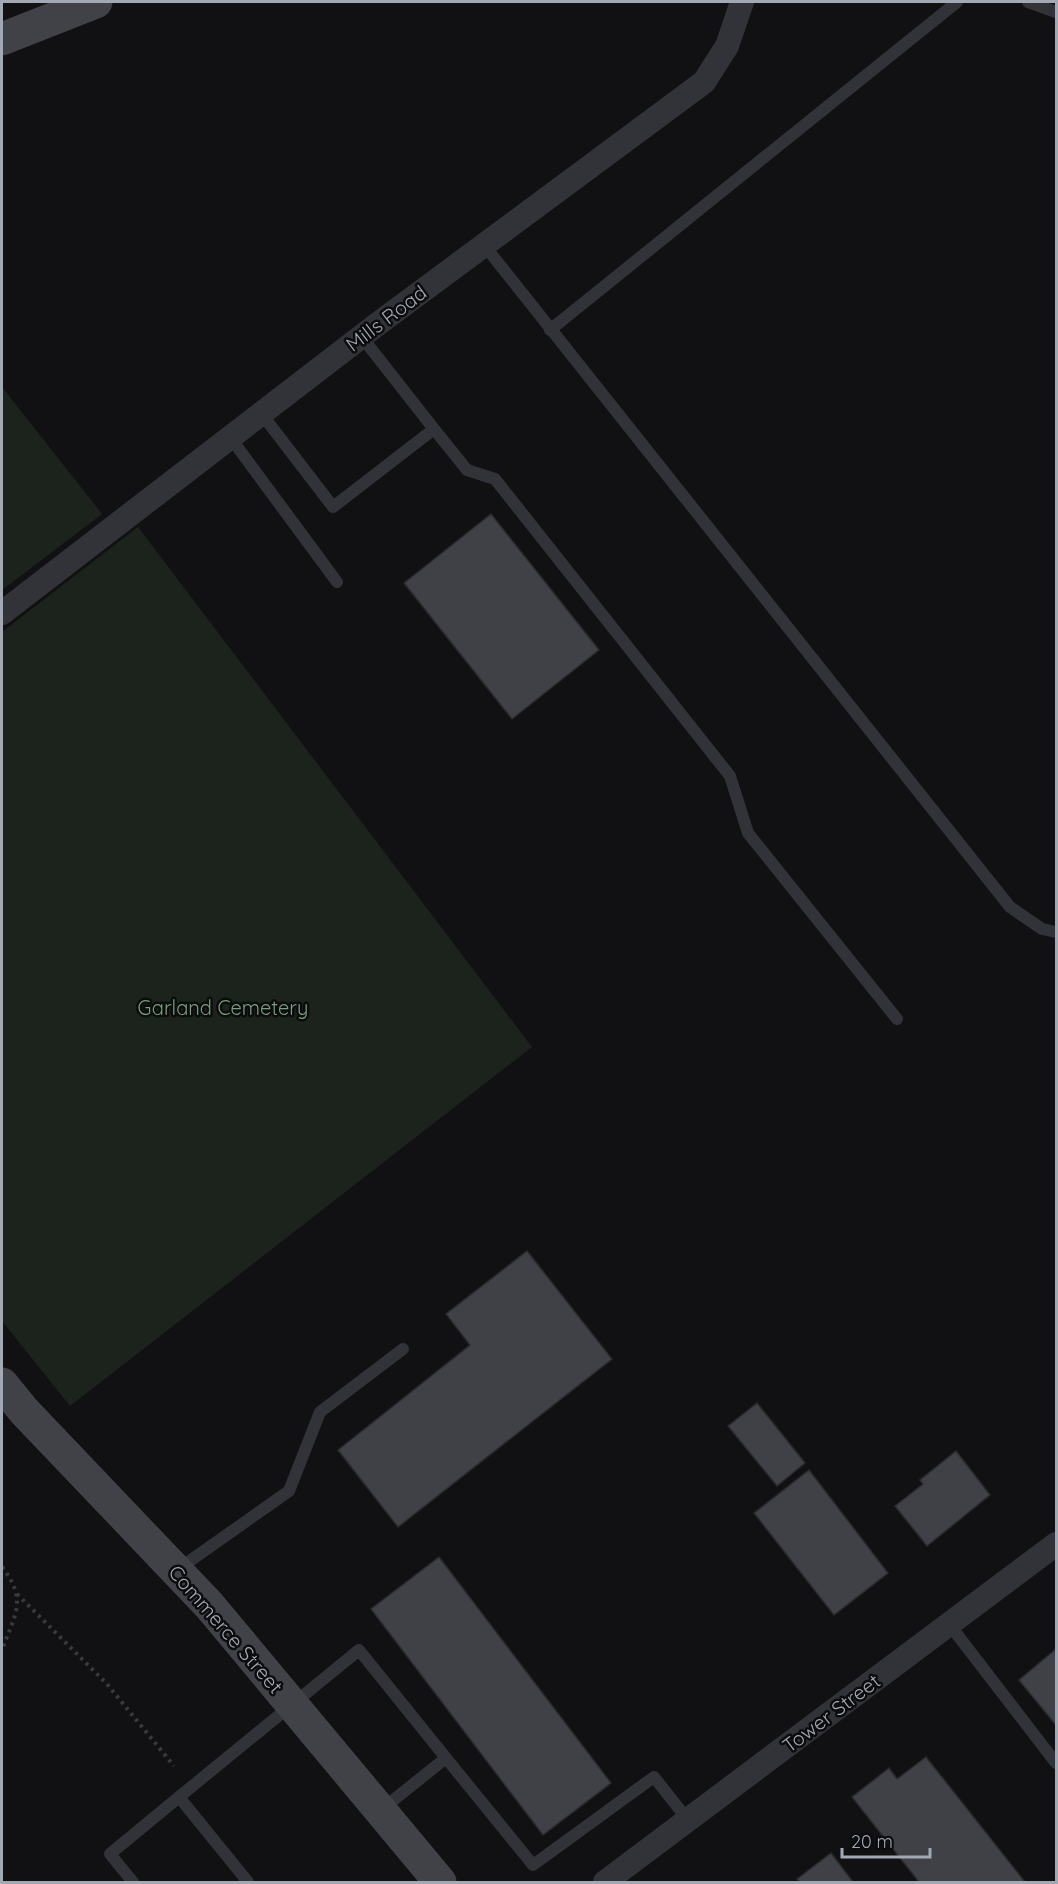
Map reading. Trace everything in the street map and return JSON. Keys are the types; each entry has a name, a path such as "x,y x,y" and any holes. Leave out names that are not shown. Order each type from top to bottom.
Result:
{"street":[{"path":"2,39 96,2"},
{"name":"Mills Road","path":"2,613 361,336 704,82 727,46 742,2"},
{"name":"Commerce Street","path":"2,1384 24,1411 209,1605 440,1882"},
{"name":"Tower Street","path":"605,1882 1056,1544"}],"lane":[{"path":"550,330 957,2"},
{"path":"1028,2 1056,12"},
{"path":"484,245 1010,907 1042,929 1056,932"},
{"path":"361,336 467,470 495,479 730,776 748,833 897,1019"},
{"path":"261,413 333,507 434,429"},
{"path":"230,437 337,582"},
{"path":"176,1570 289,1491 320,1412 403,1350"},
{"path":"949,1624 1056,1763"},
{"path":"134,1882 110,1854 359,1650 533,1865 654,1777 688,1820"},
{"path":"380,1811 446,1758"},
{"path":"179,1797 248,1882"}],"path":[{"path":"2,1567 13,1580 18,1608 2,1650"},
{"path":"17,1594 107,1684 174,1766"}],"green space":[{"path":"2,387 102,514 2,590"},
{"name":"Garland Cemetery","path":"138,527 532,1047 70,1406 2,1321 2,632"}],"building":[{"path":"491,514 599,650 512,719 404,583"},
{"path":"527,1251 612,1359 398,1527 338,1450 470,1345 446,1314"},
{"path":"757,1403 805,1463 777,1486 728,1426"},
{"path":"956,1451 990,1495 927,1546 895,1506 923,1484 920,1480"},
{"path":"809,1470 888,1573 834,1615 754,1513"},
{"path":"439,1557 611,1783 543,1835 371,1609"},
{"path":"1056,1649 1056,1723 1055,1724 1019,1680"},
{"path":"926,1757 1025,1882 919,1882 852,1797 889,1768 897,1779"},
{"path":"831,1853 853,1882 800,1882 797,1879"}]}
